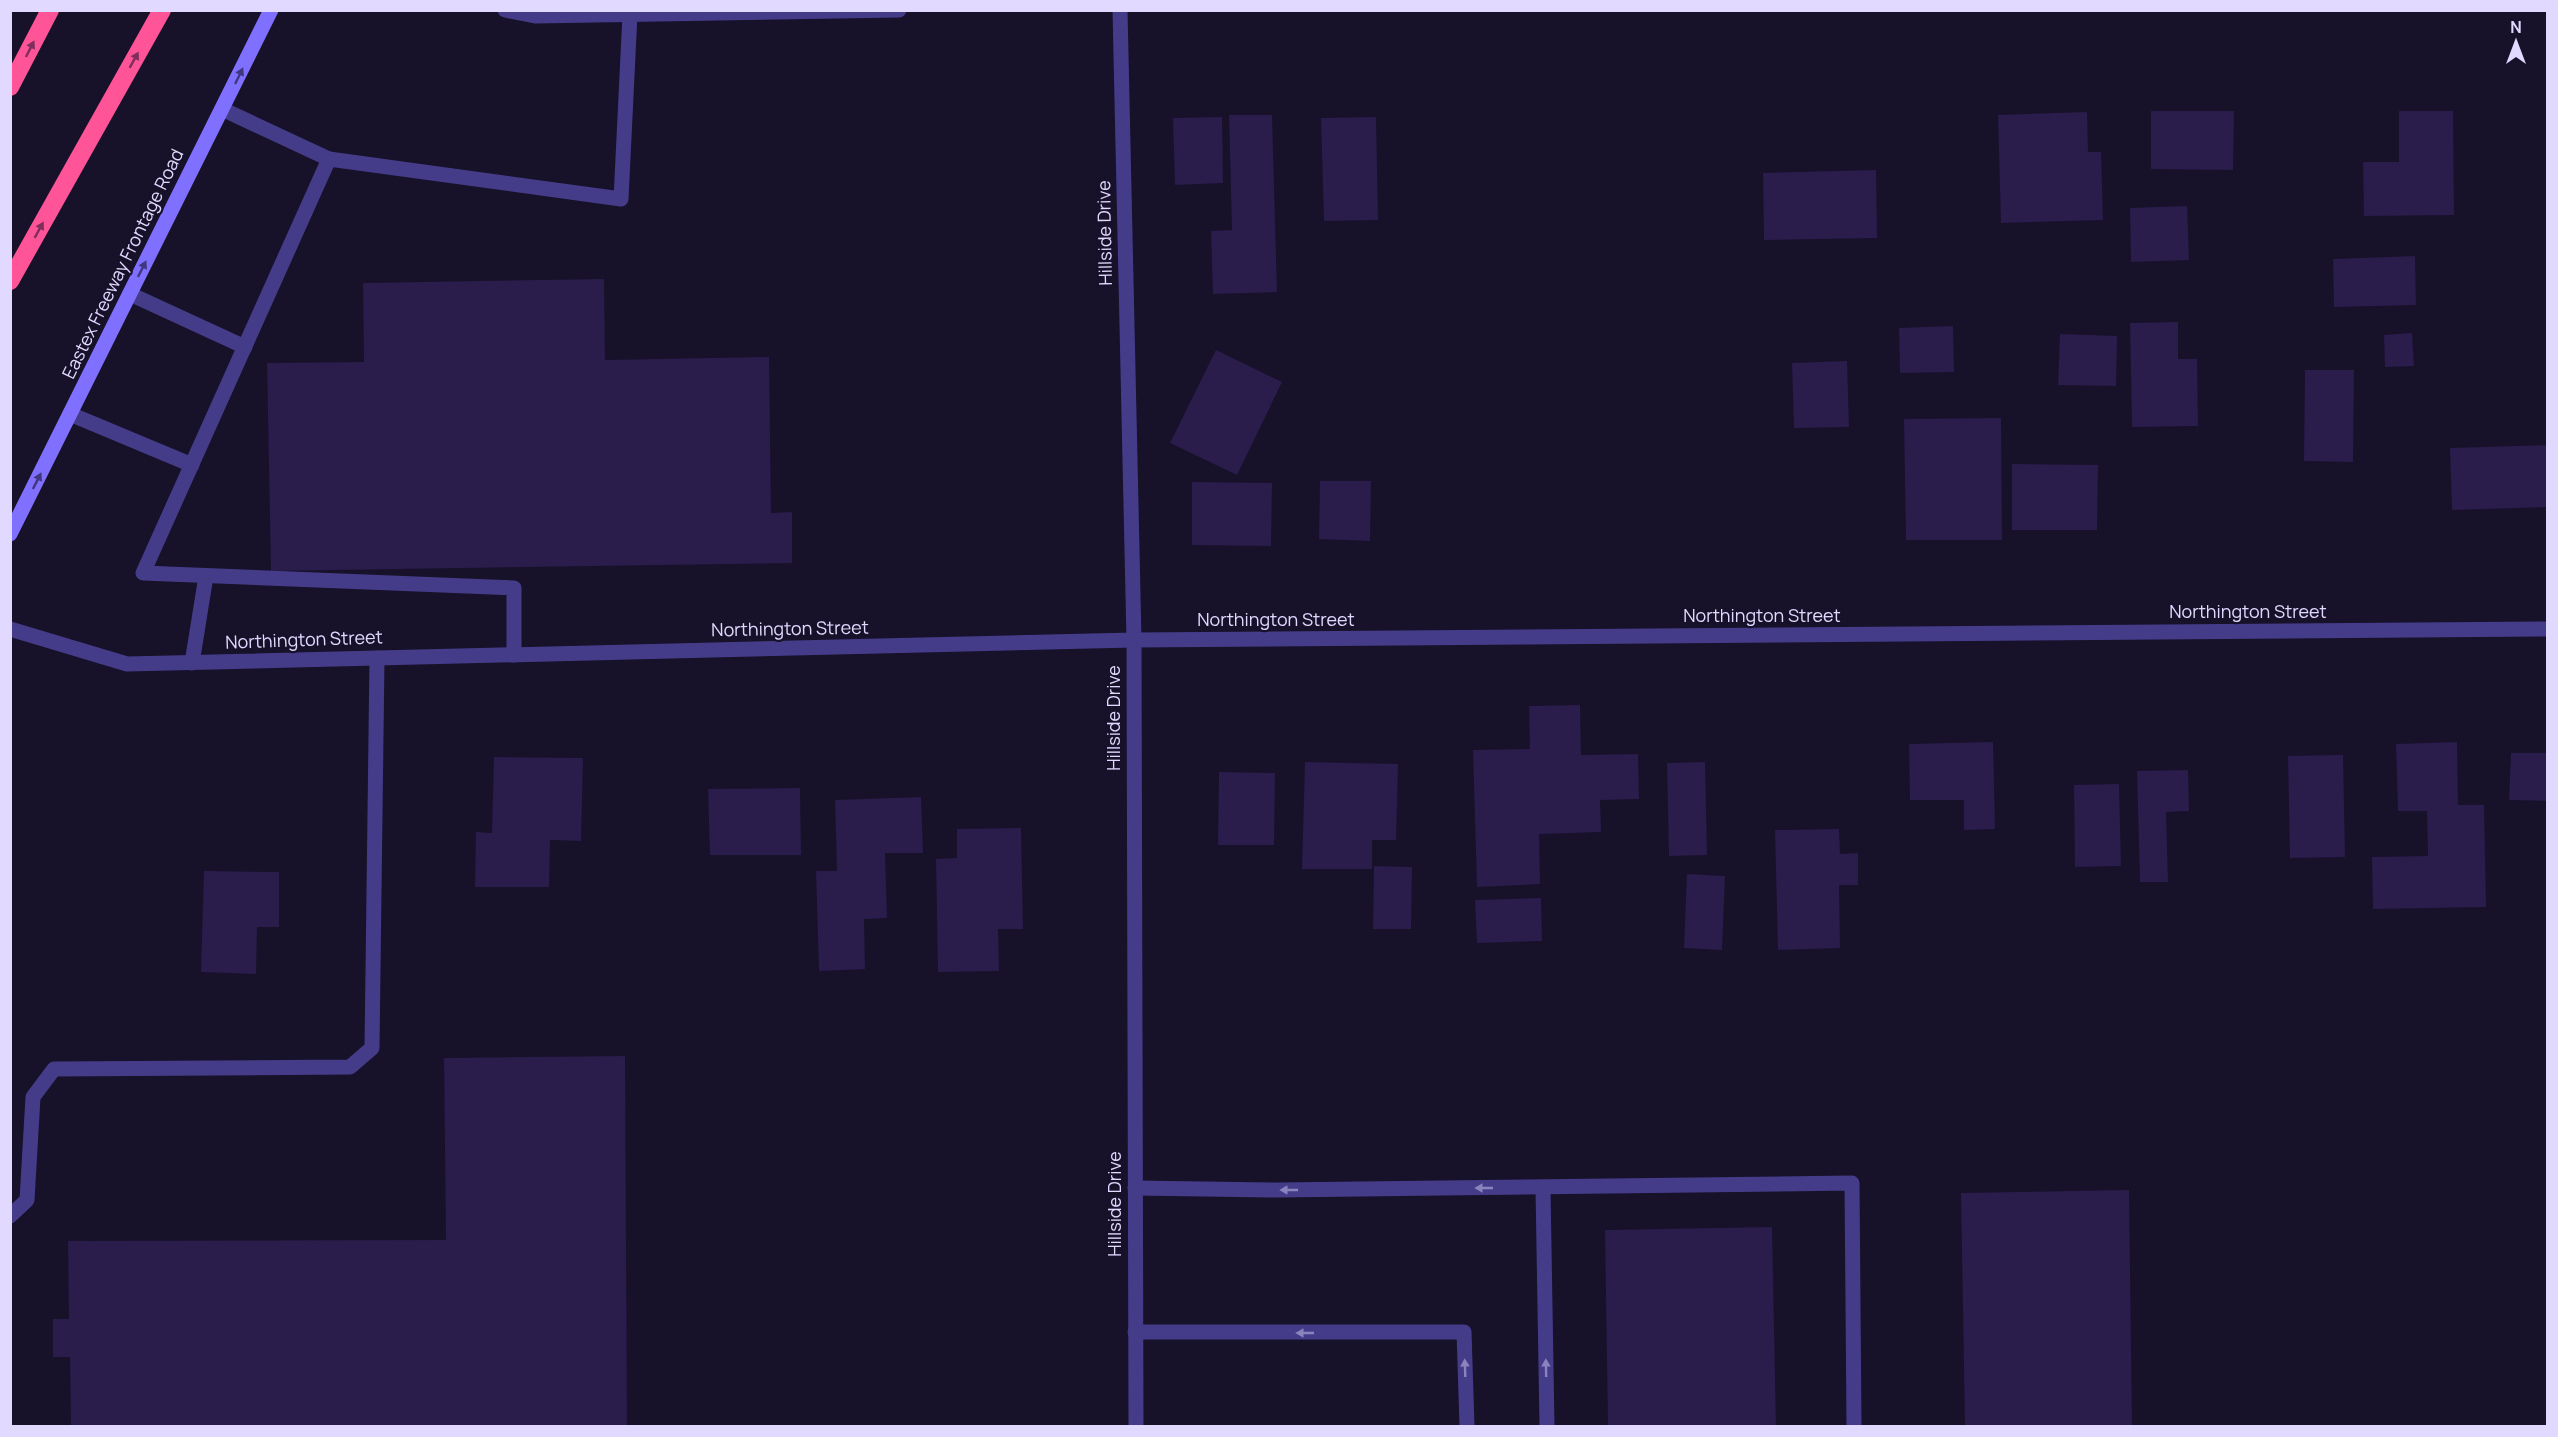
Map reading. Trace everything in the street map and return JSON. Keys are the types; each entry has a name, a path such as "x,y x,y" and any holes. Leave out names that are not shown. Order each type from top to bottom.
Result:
{"highway":[{"path":"10,87 50,10"},
{"path":"10,281 162,10"}],"main road":[{"name":"Eastex Freeway Frontage Road","path":"10,534 271,10"}],"street":[{"path":"505,10 535,16 899,10"},
{"name":"Hillside Drive","path":"1120,10 1134,640 1136,1426"},
{"path":"222,110 329,159 621,199 630,15"},
{"path":"329,159 143,573 514,588 514,655"},
{"path":"130,294 245,347"},
{"path":"70,414 192,465"},
{"path":"192,663 206,576"},
{"name":"Northington Street","path":"10,629 127,664 1134,640 2547,629"},
{"path":"10,1216 27,1200 33,1097 54,1069 350,1067 372,1048 377,658"},
{"path":"1135,1188 1277,1190 1852,1183 1854,1426"},
{"path":"1543,1188 1547,1426"},
{"path":"1136,1332 1464,1332 1467,1426"}],"building":[{"path":"2151,111 2234,111 2233,170 2151,169"},
{"path":"2399,111 2453,111 2454,215 2364,216 2363,162 2399,162"},
{"path":"2087,112 2088,152 2101,152 2103,220 2001,223 1998,115"},
{"path":"1229,115 1272,115 1277,292 1213,294 1211,231 1232,230"},
{"path":"1222,117 1223,183 1175,185 1173,118"},
{"path":"1376,117 1378,220 1324,221 1321,118"},
{"path":"1876,170 1877,238 1764,240 1763,173"},
{"path":"2187,206 2189,260 2131,262 2130,208"},
{"path":"2415,256 2416,305 2334,307 2333,259"},
{"path":"604,279 605,360 769,357 771,513 792,512 792,563 271,571 267,363 364,362 363,283"},
{"path":"2178,322 2178,359 2197,359 2198,426 2132,427 2130,323"},
{"path":"1953,326 1954,372 1900,373 1899,328"},
{"path":"2412,333 2414,366 2385,367 2384,335"},
{"path":"2060,334 2117,336 2116,386 2058,385"},
{"path":"1216,350 1282,382 1237,475 1170,443"},
{"path":"1847,361 1849,427 1794,428 1792,363"},
{"path":"2305,370 2354,370 2353,462 2304,461"},
{"path":"2001,418 2002,540 1906,540 1904,419"},
{"path":"2548,445 2548,507 2452,510 2450,448"},
{"path":"2012,464 2098,465 2097,530 2012,530"},
{"path":"1320,481 1371,481 1370,541 1319,539"},
{"path":"1192,482 1272,483 1271,546 1192,545"},
{"path":"1580,705 1581,755 1638,754 1639,799 1600,800 1601,832 1539,834 1540,884 1477,887 1473,750 1530,749 1529,706"},
{"path":"1993,742 1995,829 1964,830 1964,800 1910,800 1909,744"},
{"path":"2457,742 2458,805 2484,805 2486,907 2373,909 2372,857 2428,856 2427,811 2398,811 2396,744"},
{"path":"2511,753 2548,753 2548,801 2509,800"},
{"path":"2343,755 2345,857 2290,858 2288,756"},
{"path":"494,757 583,758 581,841 550,840 549,887 475,887 476,832 492,833"},
{"path":"1305,762 1398,764 1396,840 1372,840 1372,869 1302,869"},
{"path":"1705,762 1707,855 1669,856 1667,763"},
{"path":"2188,770 2189,811 2166,812 2168,882 2140,882 2137,771"},
{"path":"1219,772 1275,773 1274,845 1218,845"},
{"path":"2119,784 2121,866 2075,867 2074,785"},
{"path":"800,788 801,855 710,855 708,789"},
{"path":"921,797 923,853 885,853 887,918 864,919 865,969 819,971 816,871 837,871 835,800"},
{"path":"1021,828 1023,929 998,929 999,971 938,972 936,859 957,858 957,829"},
{"path":"1839,829 1840,854 1858,853 1858,885 1839,885 1840,948 1778,950 1775,830"},
{"path":"1374,866 1412,867 1411,929 1373,929"},
{"path":"204,871 279,872 279,927 257,927 256,974 201,972"},
{"path":"1687,874 1725,876 1722,950 1684,948"},
{"path":"1541,898 1542,941 1477,943 1475,900"},
{"path":"625,1056 627,1426 71,1426 70,1357 53,1357 53,1319 69,1319 68,1241 446,1240 444,1058"},
{"path":"2129,1190 2132,1426 1965,1426 1961,1193"},
{"path":"1772,1227 1776,1426 1608,1426 1605,1230"}]}
